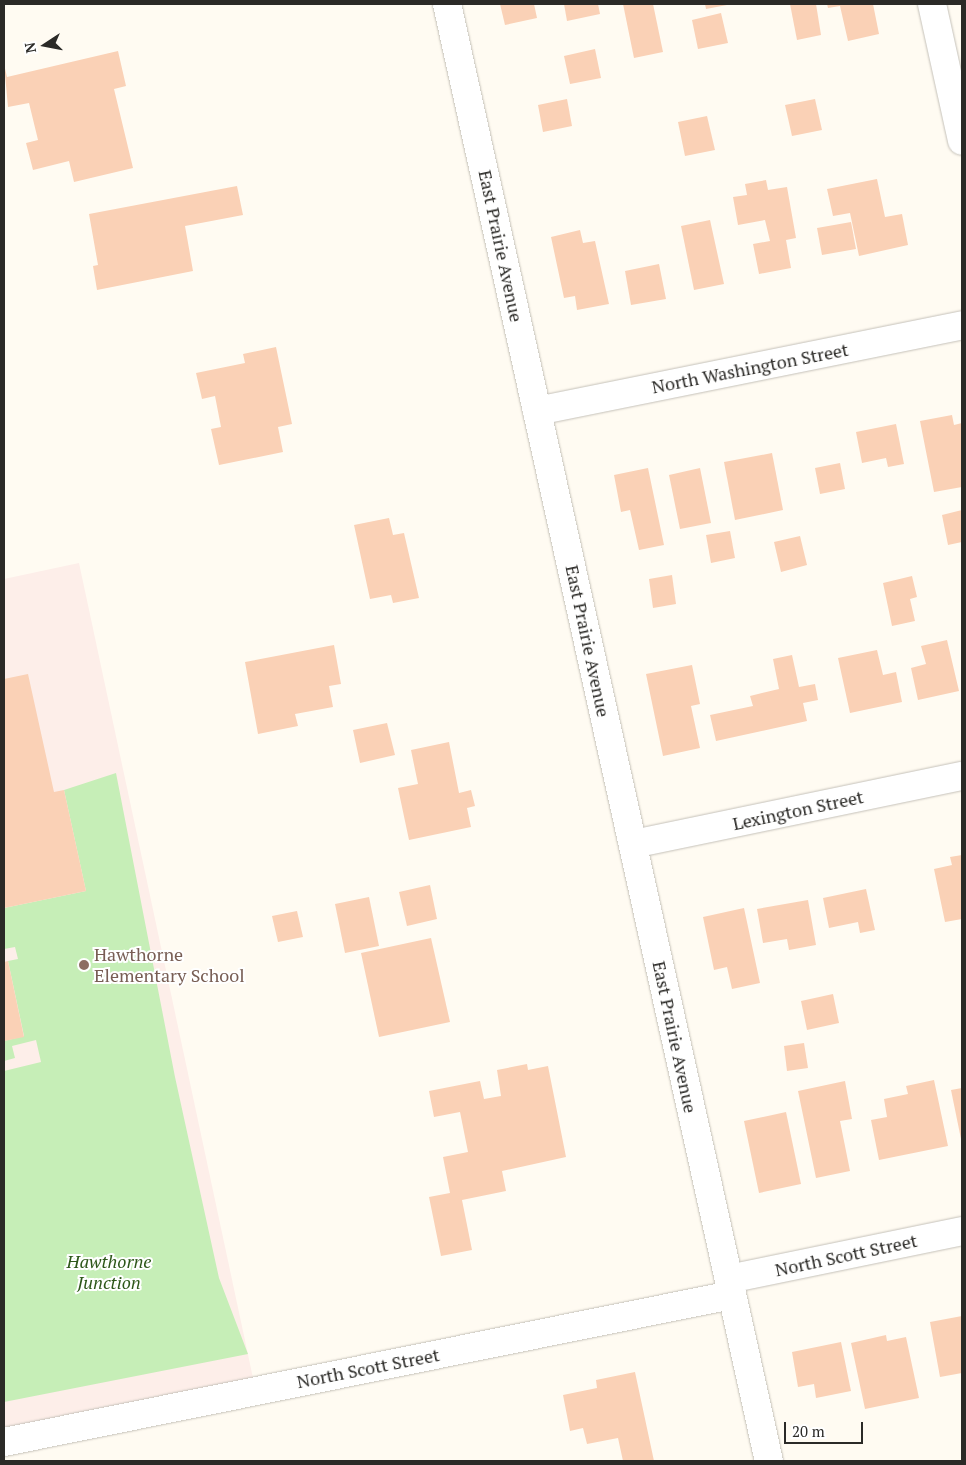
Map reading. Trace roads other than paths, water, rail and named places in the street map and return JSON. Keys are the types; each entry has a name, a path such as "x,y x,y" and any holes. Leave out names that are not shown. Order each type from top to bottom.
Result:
{"street":[{"name":"East Prairie Avenue","path":"447,4 769,1461"},
{"path":"932,4 962,141"},
{"name":"North Washington Street","path":"537,411 962,325"},
{"name":"Lexington Street","path":"633,844 962,776"},
{"name":"North Scott Street","path":"4,1442 731,1287 962,1231"}],"place":[{"name":"Hawthorne Elementary School","path":"84,965"}],"park label":[{"name":"Hawthorne Junction","path":"109,1272"}]}
